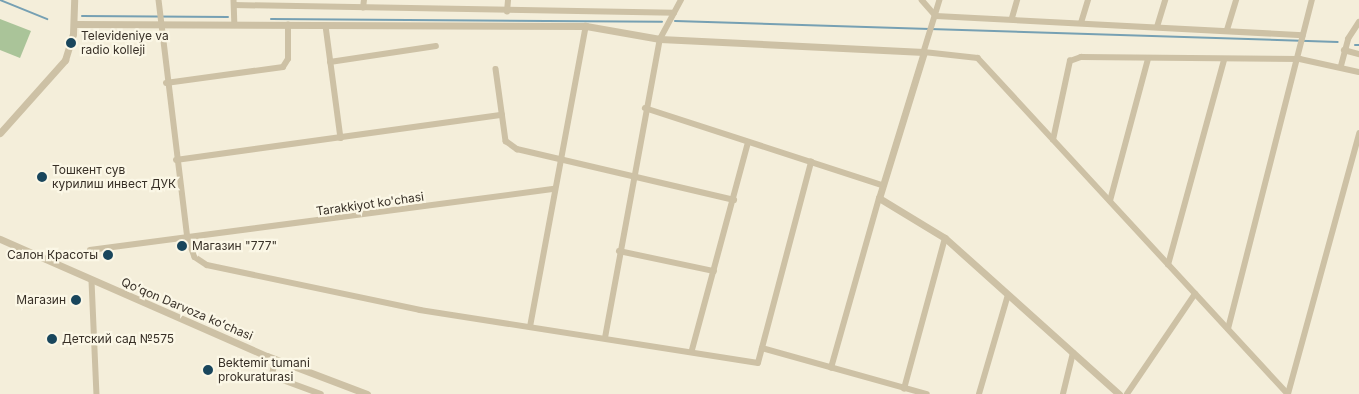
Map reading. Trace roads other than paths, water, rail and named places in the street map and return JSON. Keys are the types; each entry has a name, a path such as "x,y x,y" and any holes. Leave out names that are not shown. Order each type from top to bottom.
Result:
{"street":[{"path":"0,134 60,68 75,24 74,0"},
{"path":"159,0 166,83 188,238 195,257 207,265 420,310 692,350 750,364 758,363 811,162"},
{"path":"363,8 364,0"},
{"path":"507,12 508,0"},
{"path":"605,338 645,108 660,39 681,0"},
{"path":"922,0 936,16 1012,18 1082,24 1303,34"},
{"path":"830,368 882,185 940,0"},
{"path":"1012,18 1017,0"},
{"path":"1082,24 1088,0"},
{"path":"1157,27 1165,0"},
{"path":"1228,30 1236,0"},
{"path":"1228,329 1300,59 1303,34 1312,0"},
{"path":"235,24 234,3 507,12 674,14"},
{"path":"75,24 160,22 326,26 586,26 660,39 924,52 978,58 1288,394"},
{"path":"1341,66 1344,50 1359,22"},
{"path":"166,83 283,67 288,59 288,25"},
{"path":"326,26 341,138"},
{"path":"530,327 554,189 586,26"},
{"path":"330,62 436,46"},
{"path":"1344,50 1359,54"},
{"path":"1053,140 1070,61 1081,57 1224,60 1300,59 1341,66 1359,72"},
{"path":"1110,201 1148,59"},
{"path":"1168,265 1224,60"},
{"path":"496,69 502,115 511,146 560,163 634,177 734,200"},
{"path":"645,108 882,185"},
{"path":"176,160 502,115"},
{"path":"1288,394 1359,134"},
{"path":"692,350 748,143"},
{"name":"Tarakkiyot ko'chasi","path":"90,250 554,189"},
{"path":"879,198 945,238 1119,394"},
{"name":"Qoʻqon Darvoza koʻchasi","path":"0,238 92,281 276,360 367,394"},
{"path":"904,389 945,238"},
{"path":"619,250 714,271"},
{"path":"92,281 97,394"},
{"path":"1127,394 1196,294"},
{"path":"980,394 1008,295"},
{"path":"762,348 904,389 928,394"},
{"path":"1063,394 1073,353"},
{"path":"276,360 272,376 321,394"}],"waterway":[{"path":"0,0 47,19"},
{"path":"82,16 228,17"},
{"path":"271,19 662,22"},
{"path":"675,21 1338,42"}],"place":[{"name":"Televideniye va radio kolleji","path":"71,43"},
{"name":"Тошкент сув курилиш инвест ДУК","path":"42,177"},
{"name":"Магазин \"777\"","path":"182,246"},
{"name":"Салон Красоты","path":"108,255"},
{"name":"Магазин","path":"76,300"},
{"name":"Детский сад №575","path":"52,339"},
{"name":"Bektemir tumani prokuraturasi","path":"208,370"}]}
